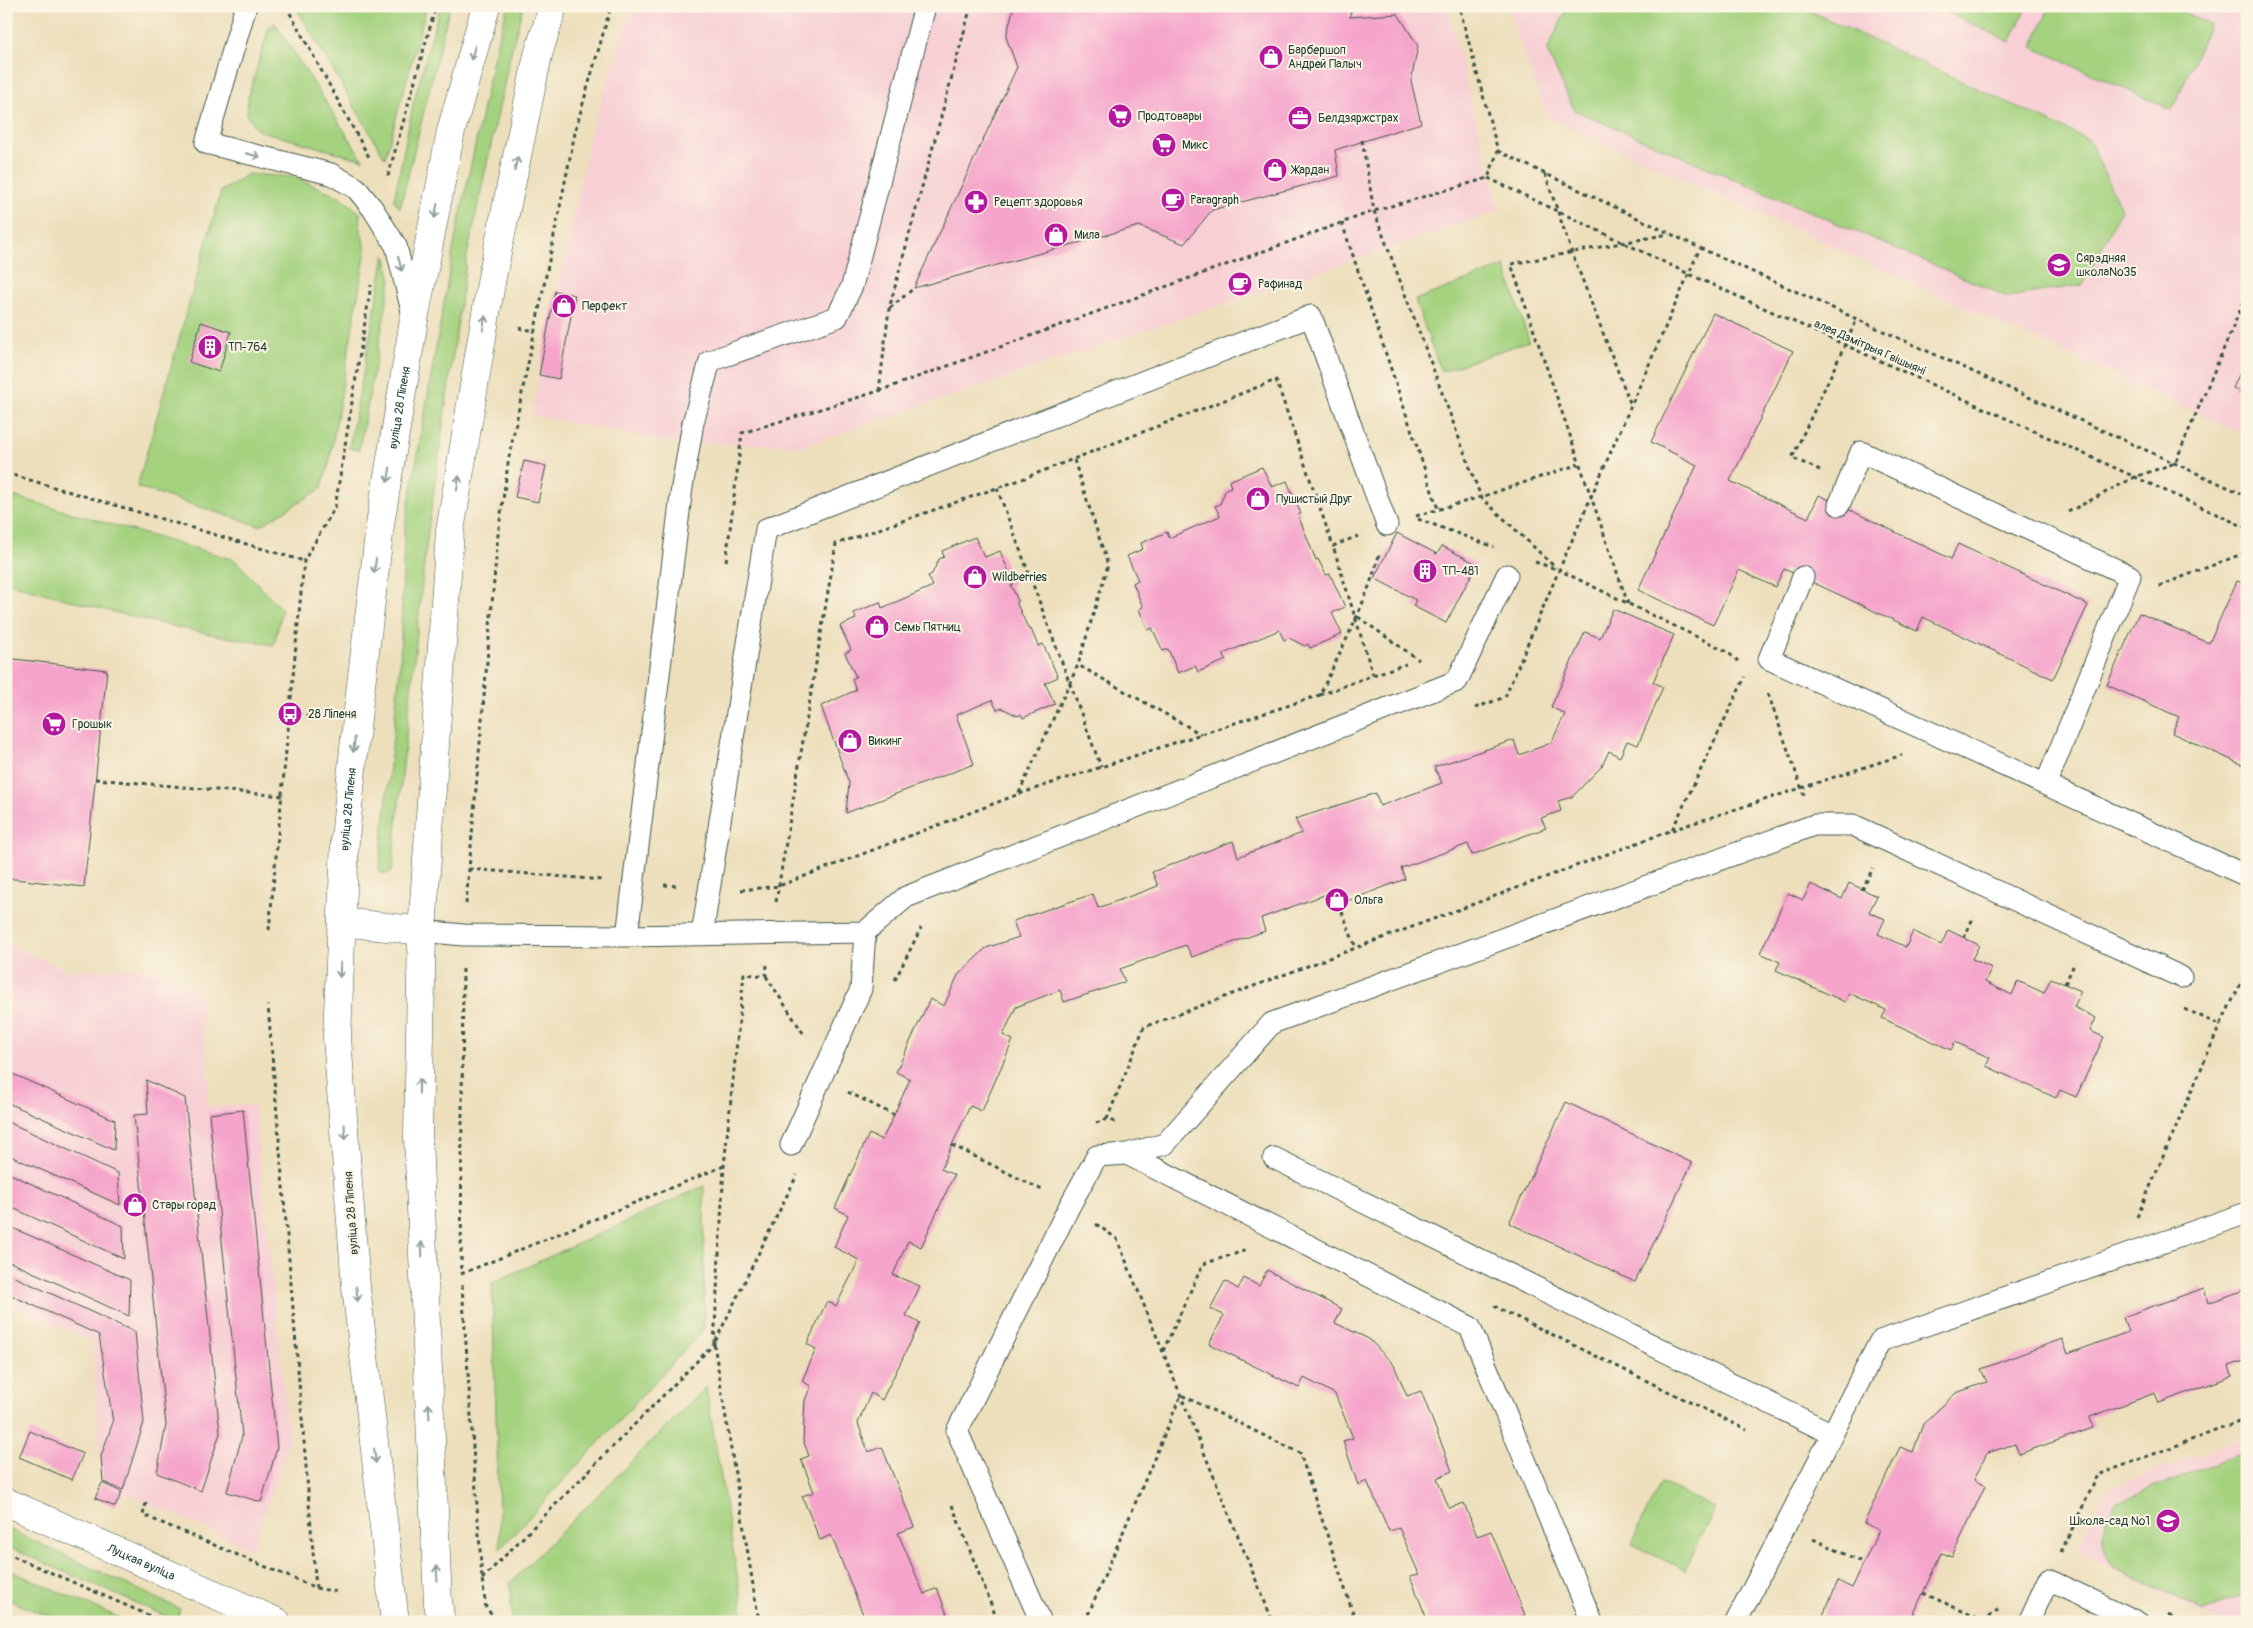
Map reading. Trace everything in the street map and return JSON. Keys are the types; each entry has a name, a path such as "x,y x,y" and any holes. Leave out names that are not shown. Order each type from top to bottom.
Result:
{"main road":[{"name":"вуліца 28 Ліпеня","path":"395,1622 356,1287 338,1048 345,839 359,699 382,518 414,320 452,131 486,6"},
{"path":"442,1622 437,1574 419,1157 422,931 450,531 492,276 538,55 553,6"},
{"path":"342,922 422,931"},
{"name":"Луцкая вуліца","path":"6,1502 277,1622"}],"lane":[{"path":"246,6 206,143 331,174 356,188 373,209 396,246 414,320"},
{"path":"627,936 682,487 693,423 710,361 836,317 852,286 925,6"},
{"path":"702,935 766,529 1311,316 1387,525"},
{"path":"1839,505 1861,452 2130,576 2046,784"},
{"path":"422,931 463,935 627,936 865,932 906,897 1457,681 1507,576"},
{"path":"1803,577 1769,659 2247,876"},
{"path":"1041,1622 957,1431 1070,1205 1097,1156 1127,1154 1165,1144 1272,1023 1814,825 1853,825 2181,977"},
{"path":"791,1145 861,989 865,932"},
{"path":"1127,1154 1470,1327 1592,1622"},
{"path":"1274,1158 1832,1434"},
{"path":"1736,1622 1880,1341 2247,1213"},
{"path":"2029,1622 2048,1580 2138,1622"}],"path":[{"path":"286,6 371,160"},
{"path":"388,177 436,6"},
{"path":"498,1622 486,1608 482,1579 461,1274 463,935 498,535 509,457 576,128 611,6"},
{"path":"879,391 889,309 971,6"},
{"path":"742,433 879,391 1374,212 1488,178 1498,151 1459,6"},
{"path":"1362,140 1374,212 1481,497 1558,570"},
{"name":"алея Дзмітрыя Гвішыяні","path":"1498,151 1669,234 2247,496"},
{"path":"1545,174 1572,253 1631,405"},
{"name":"алея Дзмітрыя Гвішыяні","path":"1488,178 1689,274 2247,528"},
{"path":"1342,223 1438,509"},
{"path":"1628,604 1510,264 1669,234"},
{"path":"1558,570 1700,248"},
{"path":"269,930 304,562 336,506 372,282"},
{"path":"889,309 914,288"},
{"path":"2032,531 2135,477 2175,463 2247,294"},
{"path":"1017,481 1276,380 1333,546 1373,675"},
{"path":"1019,794 1078,665 1108,565 1074,460"},
{"path":"1497,548 1412,517 1481,497 1579,464"},
{"path":"6,473 304,562"},
{"path":"997,488 1101,767"},
{"path":"1333,546 1387,525"},
{"path":"1320,695 1373,578 1387,525"},
{"path":"1533,561 1558,570"},
{"path":"469,869 750,891 779,886 1019,794 1320,695 1420,660 1356,616"},
{"path":"1769,659 1762,675 1814,825"},
{"path":"1078,665 1202,734"},
{"path":"1672,830 1748,670"},
{"path":"1165,1144 1107,1118 1144,1027 1672,830 1909,753"},
{"path":"96,779 283,796"},
{"path":"1864,864 1881,872"},
{"path":"1862,890 1873,868"},
{"path":"1339,904 1356,948"},
{"path":"1966,910 1983,918"},
{"path":"1964,938 1975,914"},
{"path":"2067,956 2084,964"},
{"path":"2065,984 2076,960"},
{"path":"2120,1257 2220,1025 2247,971"},
{"path":"268,1005 316,1588"},
{"path":"2184,1009 2220,1025"},
{"path":"952,1145 1070,1205 1117,1239 1274,1622"},
{"path":"461,1274 724,1166"},
{"path":"1163,1351 1203,1264 1250,1249"},
{"path":"1487,1302 1754,1434"},
{"path":"482,1579 714,1344 759,1622"},
{"path":"1085,1622 1181,1395"},
{"path":"1181,1395 1300,1453 1356,1622"},
{"path":"1923,1593 1983,1621 2048,1580 2098,1474 2247,1419"},
{"path":"146,1503 143,1515 316,1588 338,1592"},
{"path":"1806,1546 1810,1538 1864,1563"},
{"path":"6,1553 164,1622"}],"shaded area":[{"path":"632,6 1447,6 1499,211 803,446 668,442 531,415 591,132"},
{"name":"Сярэдняя школа№35","path":"1507,6 2247,6 2247,436 1546,116"},
{"name":"Стары горад","path":"6,943 68,971 144,968 173,976 198,991 209,1080 205,1107 254,1105 289,1440 252,1549 102,1483 92,1341 6,1303"},
{"name":"Школа-сад №1","path":"2247,1436 2247,1622 2221,1622 2076,1551 2105,1490"}],"green space":[{"path":"295,6 427,6 385,158"},
{"path":"440,6 450,6 400,208 394,200 413,104"},
{"path":"508,6 523,6 511,52 467,256 426,546 392,871 386,874 379,872 400,668 404,533 453,250 496,46"},
{"path":"1568,6 1799,6 2089,140 2121,209 2083,285 2008,297 1574,110 1547,51"},
{"path":"1934,6 2027,6 2010,42"},
{"path":"2050,6 2169,6 2210,24 2172,110 2032,47"},
{"path":"275,23 363,160 257,130 247,116 248,98 269,27"},
{"path":"248,174 294,177 339,196 360,213 361,232 366,250 329,464 321,489 260,526 137,487 221,191"},
{"path":"385,255 391,280 359,450 349,448"},
{"path":"1505,266 1529,341 1441,372 1415,300"},
{"path":"6,494 235,560 282,610 274,645 240,640 139,618 6,582"},
{"path":"704,1186 704,1329 500,1549 492,1283"},
{"path":"706,1387 745,1622 512,1620 510,1583"},
{"name":"Школа-сад №1","path":"2247,1451 2247,1594 2205,1611 2113,1567 2105,1550 2103,1534 2107,1518 2117,1502"},
{"path":"1661,1482 1715,1508 1685,1570 1631,1544"},
{"path":"6,1528 180,1609 176,1621 6,1546"},
{"path":"6,1569 129,1622 62,1622 6,1599"}],"building":[{"name":"Микс","path":"1014,6 1353,6 1349,17 1398,14 1418,46 1411,81 1421,123 1335,150 1339,176 1212,210 1184,244 1139,226 914,288 1017,67 1006,37"},
{"path":"555,291 575,295 559,379 539,375"},
{"path":"1713,313 1793,351 1730,481 1808,518 1819,495 1951,559 1958,544 2088,605 2053,679 1923,617 1917,631 1784,569 1775,587 1739,570 1713,625 1638,590 1697,465 1651,442"},
{"name":"ТП-764","path":"201,322 231,332 219,372 189,362"},
{"path":"2247,358 2247,394 2233,388"},
{"path":"524,461 546,466 538,502 515,497"},
{"path":"1262,467 1272,487 1287,481 1301,514 1298,515 1316,560 1318,559 1326,575 1330,574 1345,607 1332,613 1342,634 1310,648 1308,644 1305,646 1289,638 1284,640 1279,630 1223,654 1226,660 1198,672 1195,666 1178,673 1168,649 1163,651 1152,628 1148,630 1139,609 1143,607 1133,583 1138,580 1127,556 1143,549 1141,543 1167,532 1169,538 1220,516 1215,506 1220,504 1226,489 1231,487 1229,481"},
{"name":"ТП-481","path":"1397,533 1437,554 1442,546 1477,564 1446,623 1413,606 1416,600 1374,578"},
{"path":"975,537 985,557 1000,551 1014,584 1011,585 1018,601 1016,602 1038,646 1043,644 1058,677 1045,683 1055,704 1023,718 1021,714 1018,716 1002,708 997,710 992,700 956,715 974,764 846,813 849,783 821,706 856,690 852,679 856,677 845,653 851,650 840,626 856,619 854,613 880,602 882,608 933,586 928,576 932,574 939,559 944,557 942,551"},
{"path":"2237,581 2247,585 2247,767 2172,733 2179,717 2107,685 2139,613 2209,643"},
{"path":"1613,609 1674,635 1653,682 1663,687 1638,745 1627,741 1620,757 1609,751 1602,766 1572,797 1558,801 1561,811 1541,818 1546,828 1472,855 1468,844 1401,868 1405,879 1332,907 1327,894 1261,918 1265,931 1192,957 1186,945 1120,969 1125,982 1064,1002 1060,990 1016,1007 1003,1035 1013,1040 982,1111 970,1106 941,1169 954,1175 921,1247 908,1241 893,1275 920,1286 906,1316 920,1323 882,1400 871,1393 858,1423 868,1452 882,1447 914,1527 898,1533 924,1594 937,1588 950,1622 866,1622 831,1535 820,1540 802,1496 814,1492 801,1459 809,1456 803,1440 805,1400 811,1386 802,1381 816,1349 807,1344 827,1301 836,1306 859,1260 834,1247 848,1215 835,1208 869,1134 882,1140 894,1115 910,1079 896,1072 930,999 944,1006 958,975 986,948 1019,937 1013,921 1093,894 1098,908 1158,886 1152,872 1233,841 1238,857 1302,833 1295,819 1376,793 1380,806 1442,783 1434,767 1514,740 1519,755 1551,743 1565,714 1551,707 1585,632 1600,638"},
{"name":"Грошык","path":"6,658 107,670 84,887 6,878"},
{"path":"1849,883 1877,896 1869,912 1885,919 1878,934 1906,947 1913,931 1941,945 1948,930 1979,945 1972,959 1992,968 1985,982 2012,995 2018,981 2044,993 2051,978 2081,991 2074,1007 2096,1018 2090,1031 2104,1037 2076,1097 2060,1090 2056,1098 1986,1066 1990,1058 1955,1042 1951,1050 1882,1018 1886,1010 1849,993 1845,1002 1776,970 1780,962 1760,953 1788,893 1803,900 1811,884 1842,899"},
{"path":"6,1071 115,1120 114,1150 6,1102"},
{"path":"146,1080 185,1098 220,1433 201,1491 157,1473 166,1425 134,1115 148,1114"},
{"path":"1566,1102 1692,1163 1635,1282 1509,1223"},
{"path":"243,1110 277,1448 261,1502 227,1492 242,1436 209,1114"},
{"path":"6,1121 118,1173 120,1205 6,1154"},
{"path":"6,1172 123,1226 124,1259 6,1205"},
{"path":"6,1225 130,1280 129,1316 6,1260"},
{"path":"1267,1270 1342,1309 1335,1323 1369,1339 1394,1365 1407,1396 1421,1391 1452,1471 1437,1478 1449,1508 1464,1503 1477,1536 1491,1531 1525,1615 1510,1622 1428,1622 1410,1576 1419,1574 1399,1528 1389,1531 1367,1481 1358,1485 1343,1441 1353,1438 1335,1394 1304,1378 1299,1388 1209,1344 1224,1315 1210,1309 1225,1281 1238,1289 1244,1278 1259,1286"},
{"path":"6,1273 135,1332 144,1422 123,1490 103,1482 101,1456 113,1422 99,1335 6,1293"},
{"path":"2204,1288 2208,1303 2247,1289 2247,1360 2229,1366 2232,1376 2159,1403 2155,1393 2090,1417 2093,1428 2019,1454 2015,1444 1987,1453 1974,1480 1985,1486 1952,1557 1941,1553 1911,1620 1915,1622 1820,1622 1838,1581 1852,1588 1879,1530 1864,1523 1900,1447 1913,1452 1923,1424 1956,1393 1987,1382 1981,1369 2062,1339 2068,1354 2128,1332 2123,1317"},
{"path":"30,1431 83,1454 72,1480 19,1457"},
{"path":"102,1483 122,1492 115,1507 95,1498"}],"place":[{"name":"Барбершоп Андрей Палыч","path":"1271,57"},
{"name":"Продтовары","path":"1120,116"},
{"name":"Белдзяржстрах","path":"1300,118"},
{"name":"Микс","path":"1164,145"},
{"name":"Жардан","path":"1275,170"},
{"name":"Paragraph","path":"1173,200"},
{"name":"Рецепт здоровья","path":"976,202"},
{"name":"Мила","path":"1056,235"},
{"name":"Сярэдняя школа№35","path":"2059,265"},
{"name":"Рафинад","path":"1240,284"},
{"name":"Перфект","path":"564,306"},
{"name":"ТП-764","path":"210,347"},
{"name":"Пушистый Друг","path":"1258,499"},
{"name":"ТП-481","path":"1425,571"},
{"name":"Wildberries","path":"975,577"},
{"name":"Семь Пятниц","path":"877,627"},
{"name":"28 Ліпеня","path":"290,714"},
{"name":"Грошык","path":"54,724"},
{"name":"Викинг","path":"850,741"},
{"name":"Ольга","path":"1337,900"},
{"name":"Стары горад","path":"135,1205"},
{"name":"Школа-сад №1","path":"2168,1521"}]}
